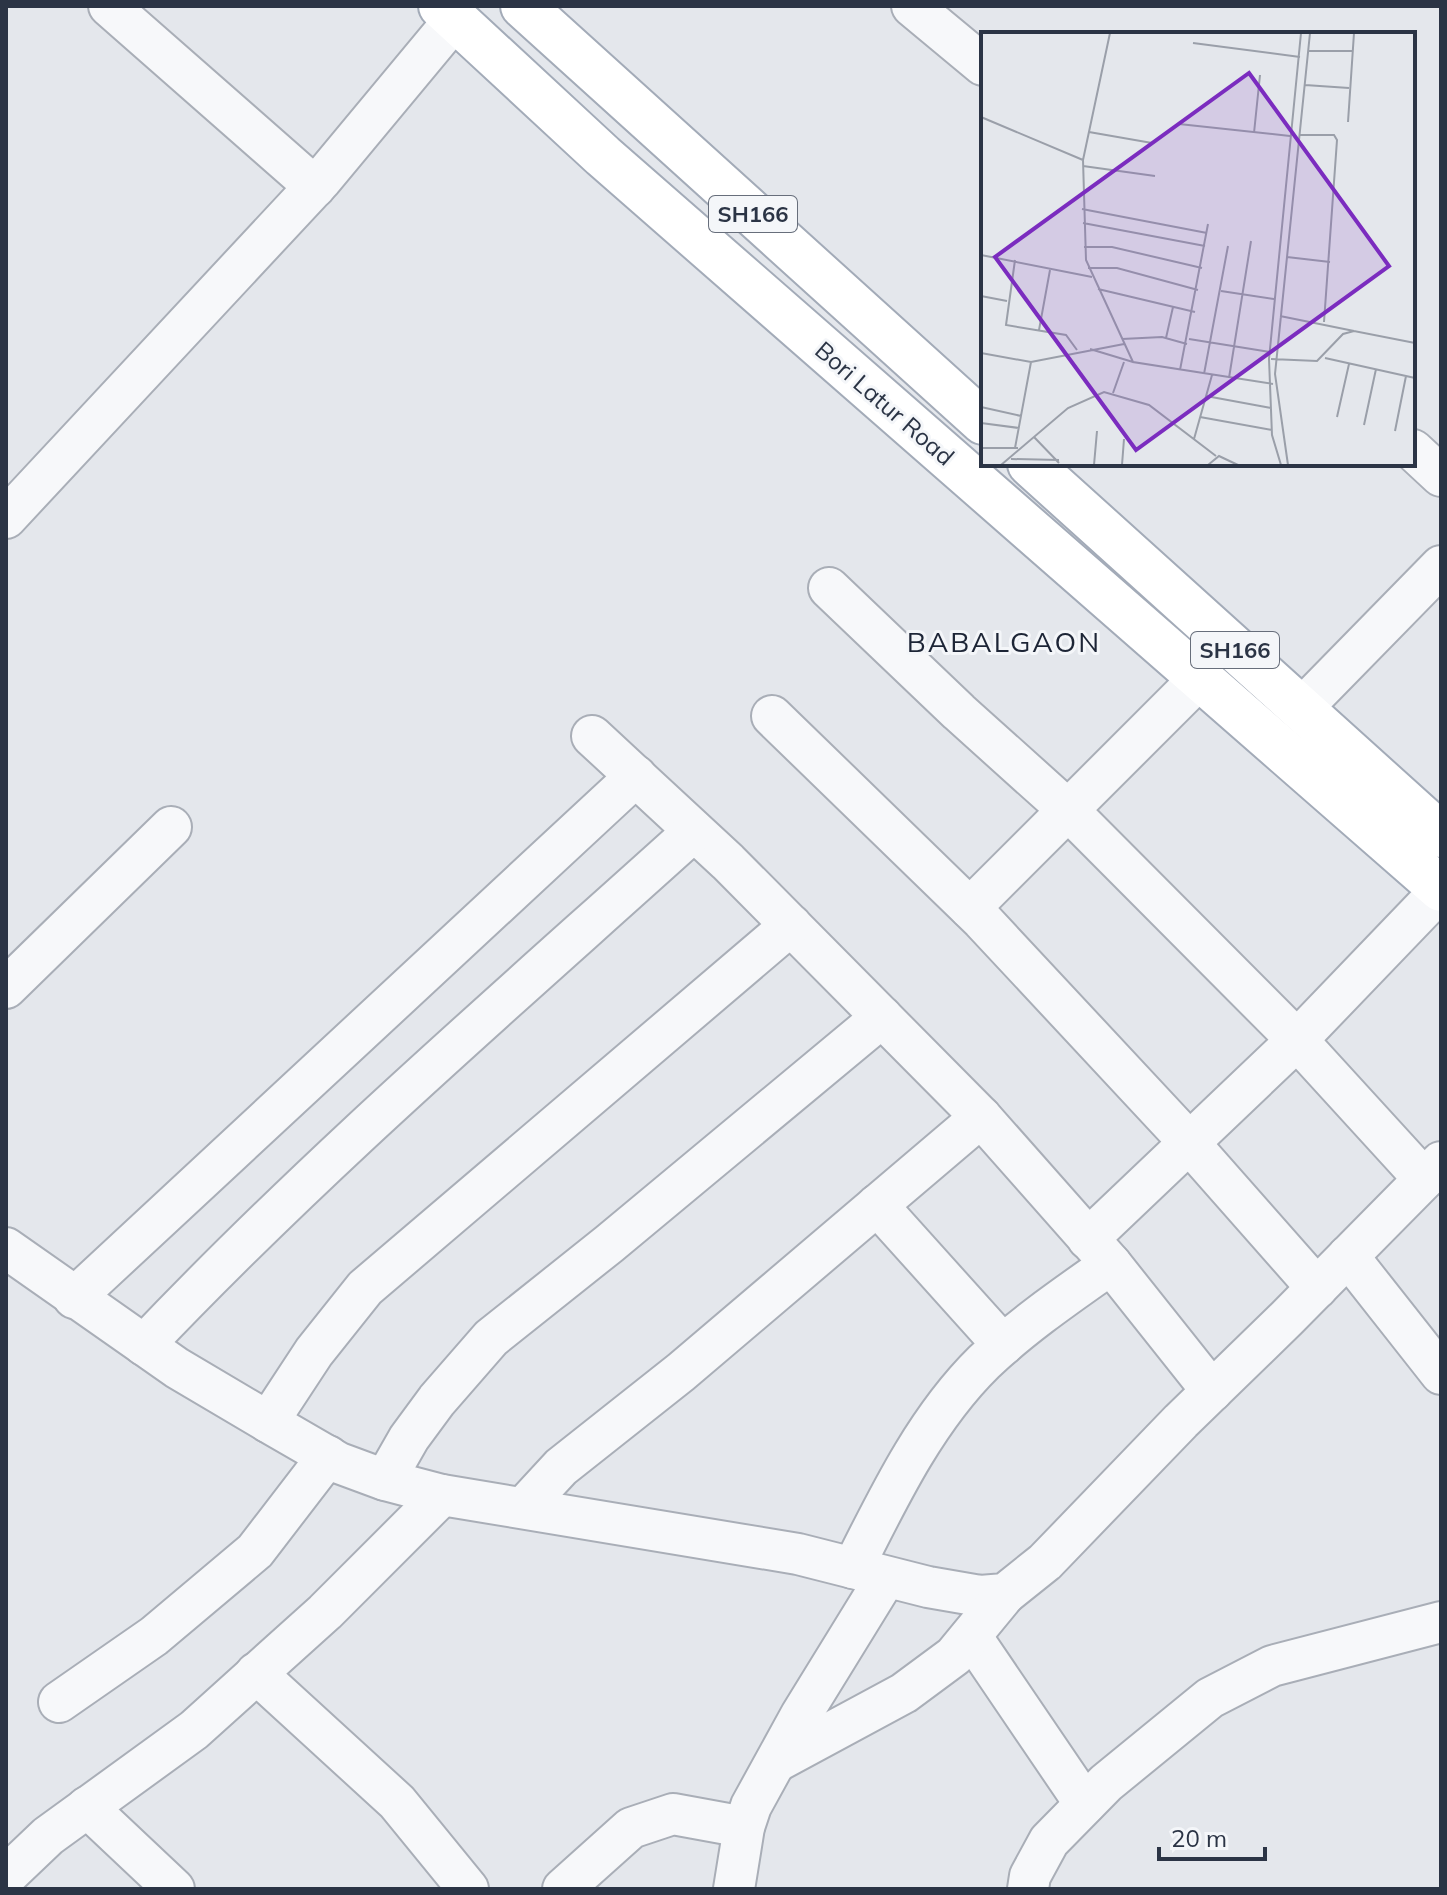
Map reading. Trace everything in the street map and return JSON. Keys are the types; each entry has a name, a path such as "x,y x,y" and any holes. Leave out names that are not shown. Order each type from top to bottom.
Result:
{"main road":[{"name":"Bori Latur Road","path":"523,6 981,420"},
{"name":"Bori Latur Road","path":"448,12 603,156 1441,890"},
{"name":"SH166","path":"1035,466 1441,835"}],"street":[{"path":"109,6 315,187"},
{"path":"912,6 981,63"},
{"path":"6,518 315,187 448,12"},
{"path":"1415,452 1441,476"},
{"path":"1301,709 1441,566"},
{"path":"776,1762 904,1693 954,1656 1005,1594 1045,1562 1433,1170 1297,1040 1068,810 829,588"},
{"path":"970,908 1200,678"},
{"path":"772,716 970,908 1190,1144 1317,1288"},
{"path":"592,736 791,925 981,1117 1099,1252 1212,1391"},
{"path":"74,1298 636,776"},
{"path":"6,988 171,827"},
{"path":"144,1345 212,1273 343,1148 694,831"},
{"path":"734,1889 744,1827 751,1806 801,1715 869,1572 901,1473 951,1401 982,1364 1099,1252 1190,1144 1297,1040 1441,890"},
{"path":"268,1422 314,1352 365,1288 791,925"},
{"path":"385,1480 409,1438 437,1400 491,1338 882,1017"},
{"path":"524,1507 561,1467 681,1372 981,1117"},
{"path":"877,1205 1003,1345"},
{"path":"6,1248 144,1345 268,1422 328,1456 385,1480 442,1495 798,1554 928,1587 980,1596 1005,1594"},
{"path":"1348,1256 1437,1360"},
{"path":"59,1702 154,1636 255,1551 328,1456"},
{"path":"6,1876 48,1836 194,1730 372,1567 442,1495"},
{"path":"1028,1889 1030,1876 1049,1841 1085,1804 1198,1707 1222,1691 1272,1666 1441,1622"},
{"path":"971,1636 1085,1804"},
{"path":"256,1673 397,1802 468,1889"},
{"path":"87,1807 174,1889"},
{"path":"563,1889 631,1828 673,1814 744,1827"}],"district":[{"name":"BABALGAON","path":"1004,641"}]}
